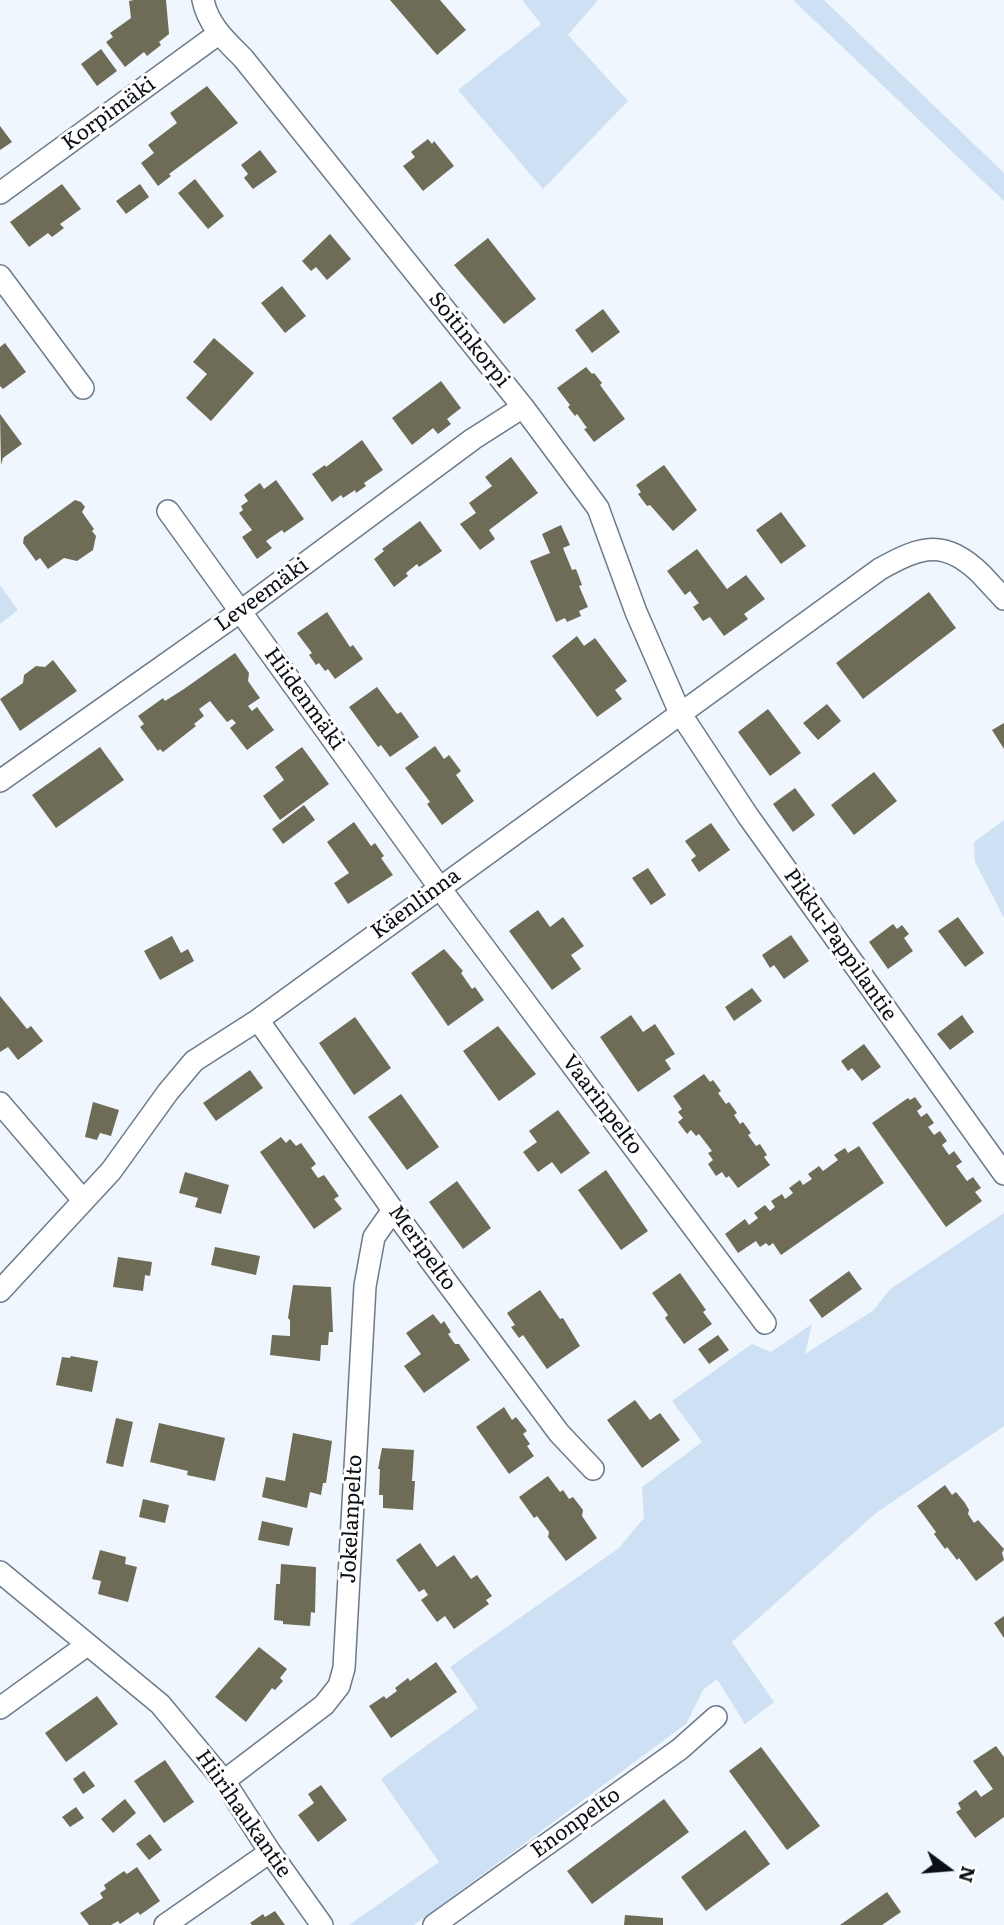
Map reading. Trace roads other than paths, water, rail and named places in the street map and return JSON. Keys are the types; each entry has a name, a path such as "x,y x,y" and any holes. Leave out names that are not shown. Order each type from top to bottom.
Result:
{"street":[{"name":"Soitinkorpi","path":"203,0 205,10 219,34 243,58 523,407 598,508 636,612 680,713"},
{"name":"Korpimäki","path":"0,193 219,34"},
{"path":"0,276 83,388"},
{"name":"Leveemäki","path":"0,781 241,611 473,439 523,407"},
{"name":"Hiidenmäki","path":"168,511 439,887"},
{"name":"Käenlinna","path":"0,1291 111,1171 167,1092 194,1061 258,1020 880,569 907,554 934,548 954,552 969,563 1004,599"},
{"name":"Pikku-Pappilantie","path":"680,713 748,816 1004,1174"},
{"name":"Vaarinpelto","path":"439,887 765,1322"},
{"name":"Meripelto","path":"258,1020 393,1210 559,1433 593,1469"},
{"path":"0,1103 83,1200"},
{"name":"Jokelanpelto","path":"224,1781 324,1705 339,1686 344,1668 365,1286 374,1237 393,1210"},
{"name":"Hiirihaukantie","path":"0,1572 160,1704 224,1781 322,1925"},
{"path":"0,1708 87,1645"},
{"name":"Enonpelto","path":"433,1925 680,1749 716,1717"},
{"path":"165,1925 270,1852"}]}
